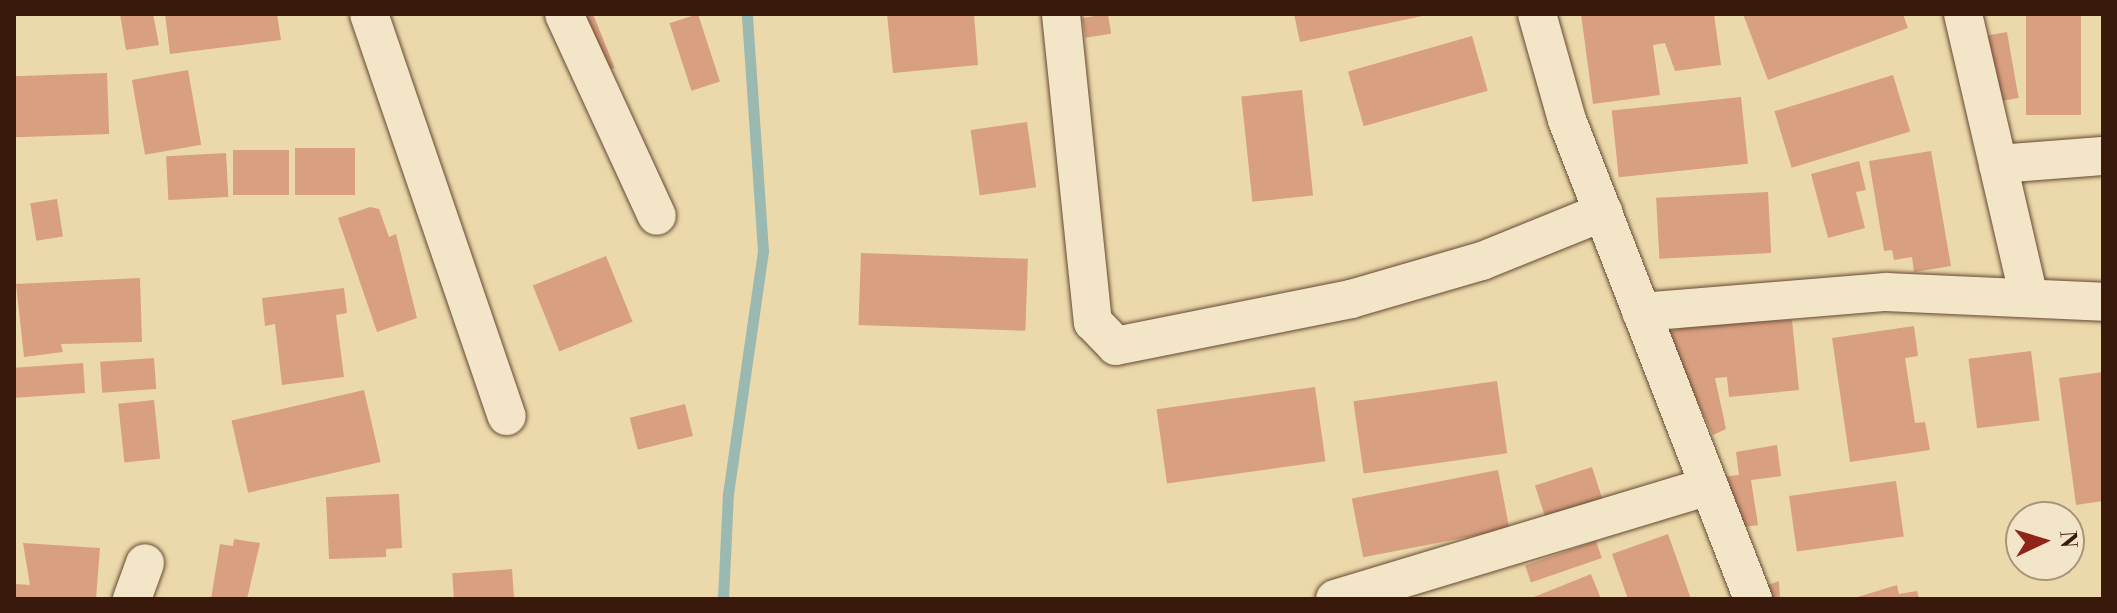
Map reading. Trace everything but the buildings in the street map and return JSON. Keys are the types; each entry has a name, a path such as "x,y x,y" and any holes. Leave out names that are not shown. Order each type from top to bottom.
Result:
{"street":[{"path":"369,14 507,416"},
{"path":"564,14 657,216"},
{"path":"1061,14 1093,322 1116,346 1351,299 1482,261 1603,212"},
{"path":"1537,14 1603,212 1705,487 1753,599"},
{"path":"1963,14 2029,297"},
{"path":"1998,164 2103,156"},
{"path":"1641,312 1886,292 2103,302"},
{"path":"1335,599 1705,487"},
{"path":"132,599 145,563"}],"waterway":[{"path":"723,599 728,494 763,251 747,14"}]}
